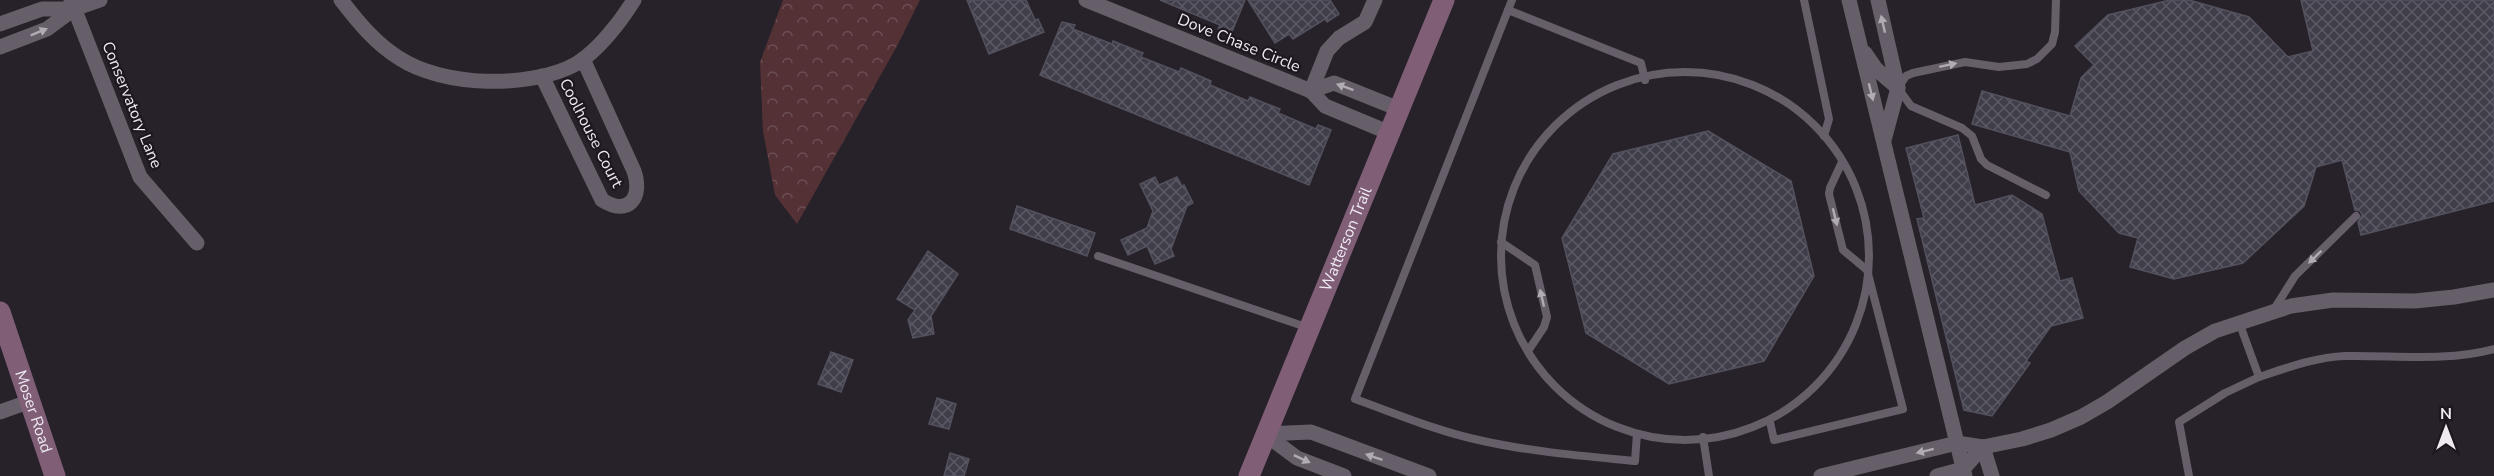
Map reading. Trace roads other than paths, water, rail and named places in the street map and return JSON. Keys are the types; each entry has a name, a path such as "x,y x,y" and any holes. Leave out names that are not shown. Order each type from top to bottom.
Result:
{"main road":[{"name":"Watterson Trail","path":"1248,476 1444,0"},
{"name":"Moser Road","path":"0,312 55,476"}],"street":[{"path":"0,24 42,9 100,0"},
{"path":"341,0 378,43 400,59 432,74 468,81 542,76 575,64 583,59 623,18 634,0"},
{"name":"Dove Chase Circle","path":"1086,0 1311,91 1325,106 1390,133"},
{"name":"Dove Chase Circle","path":"1311,91 1327,51 1339,38 1365,22 1374,0"},
{"path":"1849,0 1964,473"},
{"path":"1878,0 1898,88 1883,142"},
{"path":"0,47 47,29 72,5"},
{"name":"Conservatory Lane","path":"72,5 140,177 197,243"},
{"path":"1858,43 1876,69 1898,88"},
{"name":"Coolhouse Court","path":"542,76 602,200 611,206 632,203 639,184 583,59"},
{"name":"Dove Chase Circle","path":"1311,91 1334,83 1400,109"},
{"path":"1821,476 1957,443 1983,447 2022,439 2081,417 2185,348 2215,332 2291,306 2333,300 2415,301 2494,290"},
{"path":"0,412 31,401"},
{"path":"1265,434 1311,432 1429,476"},
{"path":"1265,434 1297,458 1344,476"},
{"path":"1937,476 1964,473 1983,447"},
{"path":"1983,447 1992,476"}],"lane":[{"path":"1512,0 1355,399 1480,441 1569,456 1635,461 1637,434"},
{"path":"1804,0 1829,119 1824,136"},
{"path":"2046,195 1987,165 1981,159 1972,136 1962,128 1911,106 1898,88 1906,76 1913,73 1965,62 1999,67 2015,66 2037,59 2052,44 2055,32 2056,0"},
{"path":"1508,10 1641,63 1645,80"},
{"path":"1719,74 1752,84 1779,96 1801,113 1824,136 1854,182 1862,206 1867,237 1864,300 1851,335 1831,369 1808,395 1770,422 1741,431 1703,437 1662,439 1614,426 1581,408 1553,385 1528,351 1508,304 1501,274 1502,221 1508,199 1531,153 1557,124 1592,99 1645,80 1662,76 1719,74"},
{"path":"1770,422 1774,440 1903,409 1867,270 1843,250 1829,194 1842,162"},
{"path":"2272,312 2295,276 2356,216"},
{"path":"1501,242 1535,265 1547,316 1544,327 1528,351"},
{"path":"1098,256 1310,328"},
{"path":"2239,322 2259,377"},
{"path":"2189,476 2179,422 2225,393 2259,377 2288,367 2343,356 2444,358 2494,349"},
{"path":"1703,437 1709,476"}]}
